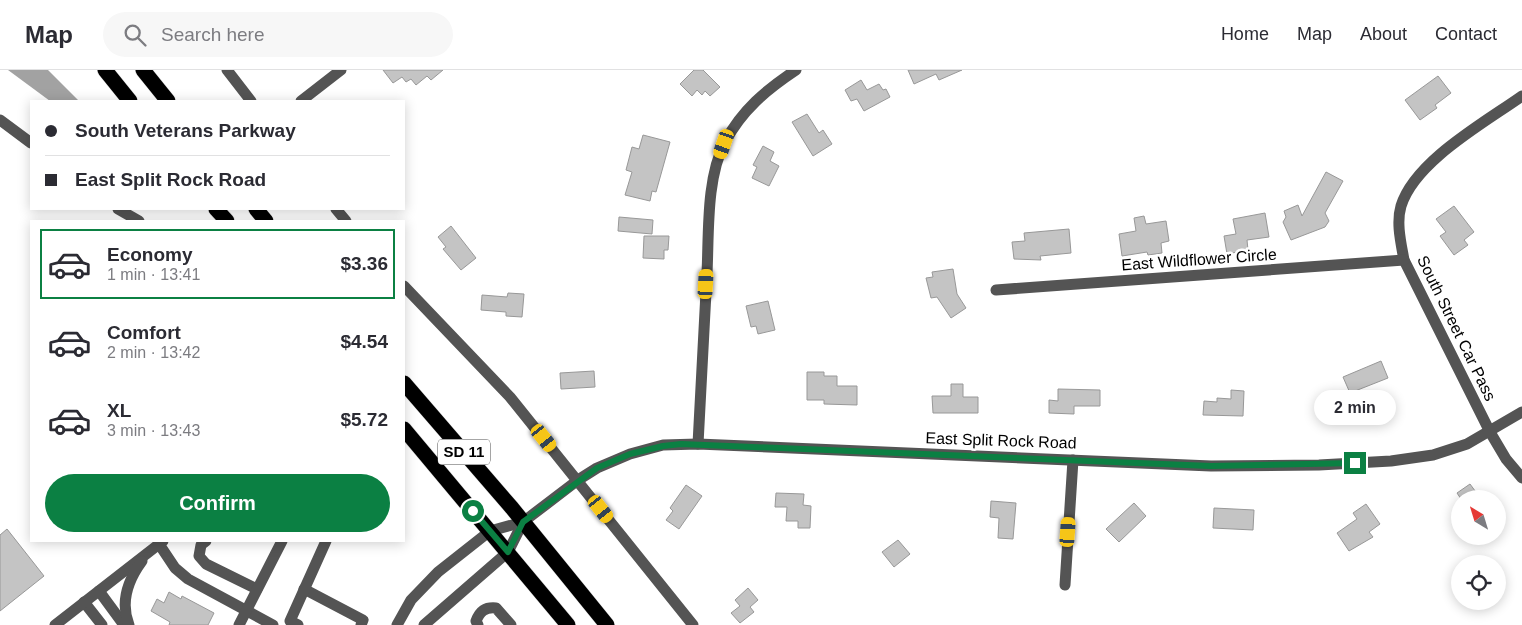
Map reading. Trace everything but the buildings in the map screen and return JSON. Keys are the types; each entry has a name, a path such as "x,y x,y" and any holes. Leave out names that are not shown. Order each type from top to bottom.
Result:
{"highway":[{"path":"105,70 129,100"},
{"path":"143,70 167,100"},
{"path":"217,210 226,220"},
{"path":"257,210 265,220"},
{"name":"SD 11","path":"405,384 523,522 607,625"},
{"name":"SD 11","path":"405,430 568,625"}],"street":[{"path":"226,70 250,100"},
{"path":"302,100 341,70"},
{"path":"698,444 710,204 718,159 724,144 741,115 756,99 796,70"},
{"name":"South Street Car Pass","path":"1522,96 1421,170 1408,189 1400,207 1399,233 1404,260 1490,432 1506,459 1522,478"},
{"path":"0,120 30,142"},
{"path":"120,210 137,220"},
{"path":"337,210 345,220"},
{"name":"East Wildflower Circle","path":"996,290 1404,260"},
{"path":"405,287 510,396 693,625"},
{"name":"East Split Rock Road","path":"508,552 523,522 578,480 597,468 630,454 663,446 698,444 1211,466 1319,465 1373,462 1434,455 1467,444 1522,412"},
{"path":"1065,585 1072,460"},
{"path":"397,625 420,589 490,531 523,522"},
{"path":"205,542 201,545 199,556 206,564 257,589"},
{"path":"239,625 281,542"},
{"path":"291,624 304,589 326,542"},
{"path":"55,625 159,544"},
{"path":"159,544 175,568 188,579 273,625"},
{"path":"129,625 125,602 129,583 138,567 159,544"},
{"path":"424,625 508,552"},
{"path":"304,589 363,620 361,625"},
{"path":"98,591 124,625"},
{"path":"84,602 102,625"},
{"path":"478,625 476,621 479,614 489,608 496,608 511,625"}],"shaded area":[{"path":"8,70 48,70 78,100 49,100"}],"route":[{"path":"473,511 508,552 523,522 578,480 597,468 630,454 663,446 681,444 718,444 1211,466 1355,463"}]}
